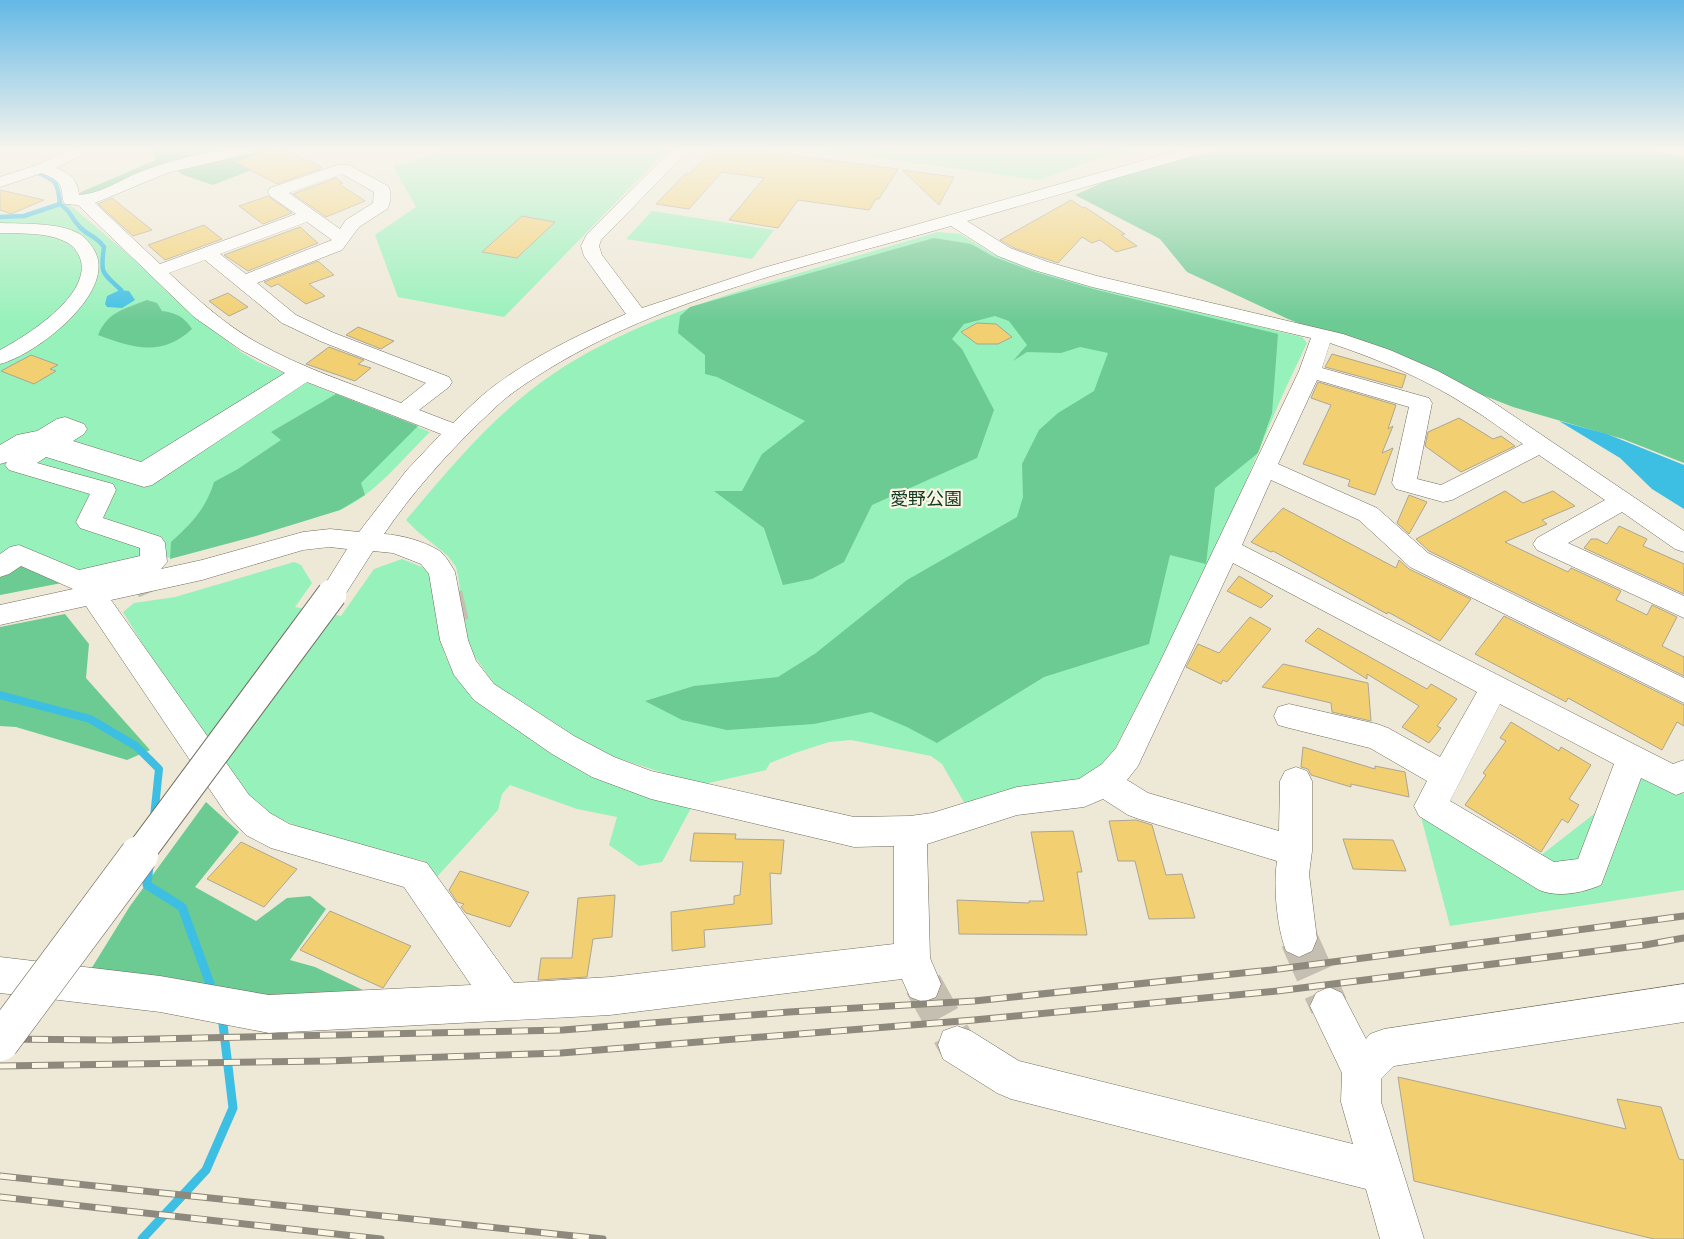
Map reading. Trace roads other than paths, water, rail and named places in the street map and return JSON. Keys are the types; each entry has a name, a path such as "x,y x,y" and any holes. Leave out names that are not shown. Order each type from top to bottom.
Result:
{"street":[{"path":"90,208 201,313 248,346 303,373 456,432"},
{"path":"297,208 343,239"},
{"path":"243,282 336,246 343,239 352,224 376,208"},
{"path":"623,208 593,238 590,246 593,256 637,315"},
{"path":"0,1042 332,594 365,542 409,482 456,432 505,388 578,343 637,315 766,273 995,208"},
{"path":"158,272 308,216"},
{"path":"953,220 1004,252 1041,266 1092,281 1322,335 1383,354 1430,376 1476,401 1684,543"},
{"path":"0,228 44,230 69,236 80,243 87,252 91,264 90,276 68,311 36,337 0,358"},
{"path":"208,253 289,319 327,337 441,382 403,412"},
{"path":"0,615 202,570 303,541 330,538 396,544 430,557 442,572 454,640 464,667 484,692 563,745 602,767 650,785 854,832 910,831 932,828 1017,801 1084,793 1104,782 1127,757 1228,549 1264,467 1310,371 1322,335"},
{"path":"1310,371 1421,403 1404,482 1443,494 1540,445"},
{"path":"0,456 25,440 43,438 65,424 76,429 54,443 144,471 293,376 299,379 144,480 43,448 18,464 104,490 89,522 152,543 154,562 77,580 19,554 0,567"},
{"path":"1264,467 1368,514 1419,560 1684,692"},
{"path":"1623,501 1546,544 1684,608"},
{"path":"1228,549 1676,782 1684,774"},
{"path":"92,594 217,777 238,804 258,824 283,837 415,874 505,1002"},
{"path":"1494,688 1430,806 1551,879 1588,874 1632,759"},
{"path":"1289,716 1377,737 1446,776"},
{"path":"1296,781 1295,851 1292,874 1299,939"},
{"path":"1104,782 1139,805 1295,851"},
{"path":"0,975 160,994 269,1014 610,996 918,972 910,831"},
{"path":"1362,1071 1384,1048 1684,1003"},
{"path":"1329,1006 1362,1071 1360,1102 1402,1239"},
{"path":"957,1045 1010,1078 1381,1172"}],"water":[{"path":"120,290 129,291 135,300 122,308 107,307 105,304 107,296"},
{"path":"1559,421 1607,434 1684,465 1684,509 1652,489 1620,458"}],"waterway":[{"path":"0,217 24,216 49,208"},
{"path":"64,208 82,229 98,240 104,247 102,263 104,272 121,290"},
{"path":"0,695 90,719 136,746 159,769 154,817"},
{"path":"149,865 147,885 182,907 213,992"},
{"path":"142,1239 206,1170 233,1108 222,1016"}],"tunnel":[{"path":"141,565 156,600"},
{"path":"437,611 467,604"},
{"path":"1299,939 1329,1006"},
{"path":"923,984 957,1045"}],"railway":[{"path":"0,1039 110,1040 563,1030 789,1012 974,1001 1271,970 1684,916"},
{"path":"0,1066 326,1061 561,1053 974,1020 1277,991 1645,945 1684,938"},
{"path":"0,1176 603,1239"},
{"path":"0,1197 381,1239"}],"park label":[{"name":"愛野公園","path":"926,498"}]}
